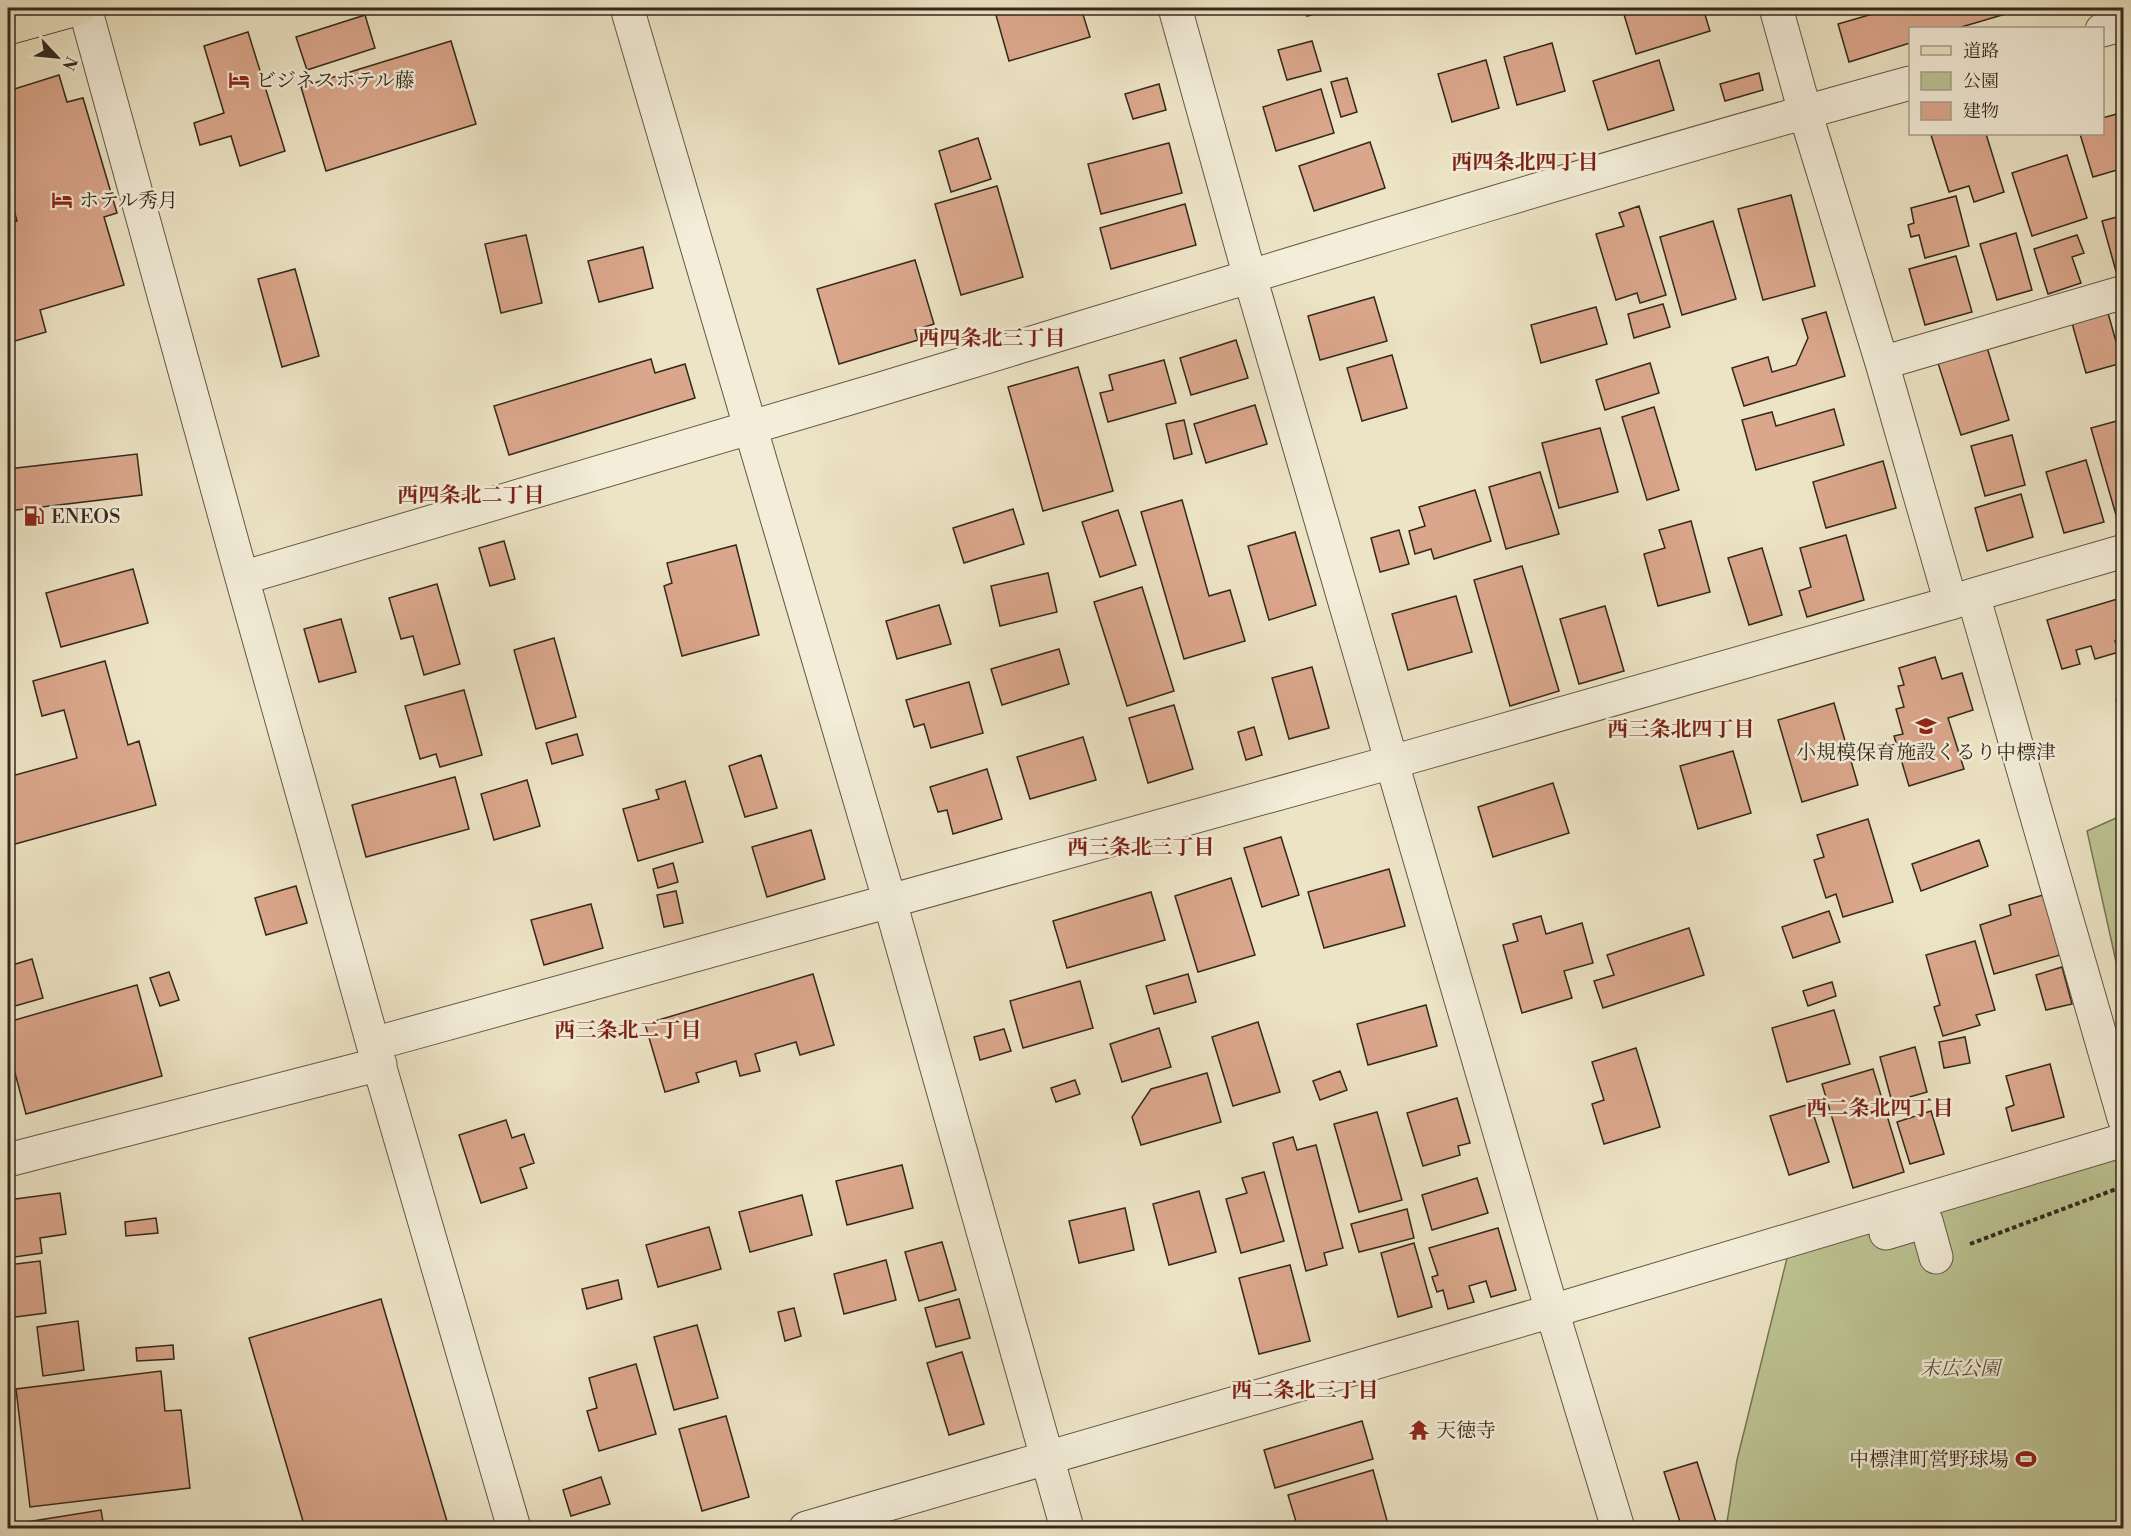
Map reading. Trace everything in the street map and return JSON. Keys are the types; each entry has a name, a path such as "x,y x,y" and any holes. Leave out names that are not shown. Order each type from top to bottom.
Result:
{"main road":[{"path":"8,28 80,8"}],"street":[{"path":"85,8 242,578 514,1528"},
{"path":"627,8 890,902 1067,1528"},
{"path":"1175,8 1250,277 1555,1322 1618,1528"},
{"path":"1776,8 1805,112 1882,363 1962,599 2124,1118"},
{"path":"2104,30 2124,24"},
{"path":"242,578 750,429 1805,112 1909,84"},
{"path":"1882,363 2124,292"},
{"path":"8,1160 377,1054 890,902 1392,762 2124,551"},
{"path":"1555,1322 2124,1140"},
{"path":"806,1528 1047,1459 1926,1221 1936,1257"}],"path":[{"path":"1936,1257 2124,1186"}],"green space":[{"path":"2123,815 2123,993 2087,831"},
{"name":"末広公園","path":"2123,1153 2123,1528 1726,1528 1737,1460 1789,1250"}],"building":[{"path":"994,8 1081,8 1090,37 1009,61"},
{"path":"1304,8 1336,8 1307,16"},
{"path":"1622,8 1703,8 1710,31 1636,54"},
{"path":"1893,8 2008,8 2009,13 1961,27 1909,27 1909,43 1849,62 1838,24"},
{"path":"365,15 375,48 307,70 296,37"},
{"name":"ビジネスホテル藤","path":"248,32 285,151 240,166 231,136 200,145 194,123 224,113 204,46"},
{"path":"451,41 476,124 326,171 301,87"},
{"path":"1312,41 1321,71 1287,80 1278,50"},
{"path":"1552,43 1565,91 1517,105 1504,57"},
{"path":"1486,60 1499,108 1452,122 1438,74"},
{"path":"1659,60 1674,110 1608,130 1593,81"},
{"path":"1759,73 1763,90 1725,101 1720,84"},
{"name":"ホテル秀月","path":"59,75 67,102 83,98 117,213 104,217 124,285 40,310 46,332 8,343 8,224 17,221 8,188 8,91"},
{"path":"1347,78 1357,112 1341,117 1331,82"},
{"path":"1159,84 1166,110 1133,119 1125,94"},
{"path":"1321,89 1334,133 1276,151 1263,107"},
{"path":"2124,112 2124,168 2093,177 2080,135 2104,135 2104,117"},
{"path":"1931,135 1986,135 2004,192 1974,202 1969,186 1949,192"},
{"path":"978,138 991,179 951,192 939,151"},
{"path":"1370,142 1385,188 1314,211 1299,166"},
{"path":"1169,143 1182,193 1101,214 1088,164"},
{"path":"2067,155 2087,218 2032,236 2012,173"},
{"path":"997,186 1023,277 961,295 935,204"},
{"path":"1791,195 1815,286 1763,300 1738,209"},
{"path":"1956,196 1969,246 1925,258 1919,235 1911,237 1908,225 1914,223 1911,208"},
{"path":"1185,204 1196,245 1111,269 1100,228"},
{"path":"1639,206 1666,295 1640,303 1637,293 1616,300 1596,234 1624,226 1619,213"},
{"path":"2124,215 2124,273 2117,275 2102,221"},
{"path":"1713,221 1736,299 1682,315 1660,237"},
{"path":"2016,233 2032,290 1997,300 1980,244"},
{"path":"526,235 542,303 501,313 485,244"},
{"path":"2077,235 2084,253 2072,257 2081,283 2048,294 2034,249"},
{"path":"643,247 653,288 599,302 588,261"},
{"path":"1956,256 1972,312 1925,325 1909,269"},
{"path":"915,260 934,324 915,330 918,340 839,364 817,289"},
{"path":"295,269 319,356 282,367 258,279"},
{"path":"1374,297 1387,341 1320,360 1308,316"},
{"path":"1663,304 1670,327 1634,338 1628,314"},
{"path":"1596,307 1607,344 1541,363 1531,325"},
{"path":"1826,312 1845,376 1744,406 1732,368 1768,357 1772,372 1796,365 1808,338 1802,319"},
{"path":"2108,313 2122,363 2086,373 2072,323"},
{"path":"1236,340 1248,378 1191,395 1180,358"},
{"path":"1986,344 2009,420 1961,435 1937,360"},
{"path":"1392,355 1407,408 1362,421 1347,368"},
{"path":"651,359 655,373 685,364 695,398 509,455 494,406"},
{"path":"1164,360 1176,403 1108,422 1100,393 1113,390 1109,375"},
{"path":"1650,363 1659,393 1605,410 1596,380"},
{"path":"1078,367 1113,491 1043,511 1008,387"},
{"path":"1255,405 1267,444 1206,463 1194,424"},
{"path":"1654,407 1679,490 1647,500 1622,417"},
{"path":"1834,409 1844,445 1756,470 1742,420 1772,412 1776,426"},
{"path":"2124,419 2124,520 2118,522 2091,428"},
{"path":"1184,420 1192,454 1174,459 1166,424"},
{"path":"1600,428 1618,492 1559,508 1542,443"},
{"path":"2012,435 2025,485 1985,496 1971,446"},
{"path":"137,454 142,495 8,511 8,469"},
{"path":"2086,460 2104,522 2064,533 2046,472"},
{"path":"1883,461 1896,508 1826,528 1813,482"},
{"path":"1540,472 1559,534 1506,549 1489,487"},
{"path":"1475,490 1491,541 1434,559 1431,549 1415,554 1409,531 1425,526 1419,507"},
{"path":"2021,494 2033,537 1987,551 1975,508"},
{"path":"1182,500 1209,596 1230,590 1245,641 1184,659 1141,512"},
{"path":"1013,509 1024,544 964,563 953,528"},
{"path":"1118,510 1136,565 1100,577 1082,522"},
{"path":"1691,521 1710,592 1658,606 1644,554 1665,548 1659,530"},
{"path":"1399,530 1409,564 1380,572 1371,538"},
{"path":"1295,532 1316,605 1269,620 1248,546"},
{"path":"1846,535 1864,600 1807,617 1799,591 1811,587 1800,548"},
{"path":"504,541 515,579 490,586 479,548"},
{"path":"736,545 759,635 682,656 664,586 672,583 667,563"},
{"path":"1762,548 1782,615 1749,625 1728,558"},
{"path":"1522,566 1559,691 1510,706 1474,580"},
{"path":"133,569 148,623 61,647 46,593"},
{"path":"1048,573 1057,612 1000,626 991,586"},
{"path":"437,584 460,664 424,675 413,636 401,639 389,598"},
{"path":"1142,587 1174,691 1127,706 1094,602"},
{"path":"1456,596 1472,652 1408,670 1392,614"},
{"path":"2124,597 2124,638 2115,641 2119,652 2095,659 2091,646 2076,650 2080,664 2062,669 2047,620"},
{"path":"939,605 951,644 897,659 886,621"},
{"path":"1605,606 1624,671 1579,684 1560,619"},
{"path":"341,619 356,672 319,682 304,629"},
{"path":"554,638 576,717 536,729 514,650"},
{"path":"1059,649 1069,684 1002,705 991,669"},
{"name":"小規模保育施設くるり中標津","path":"1935,657 1942,679 1962,673 1973,710 1948,718 1964,769 1909,786 1894,736 1903,734 1896,709 1904,707 1898,686 1904,685 1899,668"},
{"path":"105,661 128,745 139,741 156,805 8,846 8,777 77,758 64,710 42,716 33,681"},
{"path":"1312,667 1329,728 1289,739 1272,678"},
{"path":"969,682 983,733 931,748 924,724 914,727 906,700"},
{"path":"464,690 482,755 440,767 436,754 420,759 405,706"},
{"path":"2124,698 2124,726 2116,700"},
{"path":"1834,703 1858,785 1802,802 1778,720"},
{"path":"1174,705 1193,769 1148,783 1129,718"},
{"path":"1254,727 1262,755 1246,760 1238,732"},
{"path":"577,734 583,755 552,764 546,743"},
{"path":"1083,737 1096,780 1030,799 1017,757"},
{"path":"1733,751 1751,813 1698,829 1680,766"},
{"path":"761,755 777,808 745,817 729,766"},
{"path":"987,769 1002,819 953,834 947,810 938,812 930,787"},
{"path":"455,777 469,829 366,857 352,805"},
{"path":"527,780 540,826 494,840 481,794"},
{"path":"685,781 703,842 638,861 623,809 659,799 656,790"},
{"path":"1553,783 1569,833 1493,857 1478,807"},
{"path":"1868,819 1893,902 1843,917 1836,894 1826,898 1814,860 1824,857 1817,835"},
{"path":"811,830 825,879 767,897 752,847"},
{"path":"1281,837 1299,895 1262,907 1244,848"},
{"path":"1979,840 1988,866 1921,891 1912,864"},
{"path":"673,863 678,882 658,888 653,869"},
{"path":"1389,869 1405,926 1324,948 1308,892"},
{"path":"1231,878 1255,955 1198,972 1175,896"},
{"path":"296,886 307,923 266,935 255,898"},
{"path":"676,891 683,923 664,927 657,895"},
{"path":"1151,892 1165,940 1067,968 1053,921"},
{"path":"2043,895 2060,955 1994,974 1980,925 2011,915 2009,905"},
{"path":"591,904 603,948 544,965 531,920"},
{"path":"1829,911 1840,942 1793,958 1782,927"},
{"path":"1541,916 1546,934 1582,923 1593,963 1564,971 1572,998 1522,1013 1503,945 1518,941 1513,924"},
{"path":"1689,928 1704,975 1603,1008 1594,981 1614,975 1607,955"},
{"path":"1975,941 1995,1010 1976,1015 1980,1025 1943,1036 1934,1007 1940,1005 1926,955"},
{"path":"32,959 43,998 8,1008 8,960 9,966"},
{"path":"2062,967 2072,1004 2046,1010 2036,975"},
{"path":"169,972 179,1000 160,1006 150,978"},
{"path":"813,974 834,1045 800,1055 796,1042 755,1054 760,1071 740,1076 736,1061 696,1073 699,1082 665,1092 645,1024"},
{"path":"1188,974 1196,1002 1154,1014 1146,986"},
{"path":"1080,981 1093,1028 1023,1048 1010,1001"},
{"path":"1832,982 1836,996 1808,1006 1803,991"},
{"path":"137,985 162,1076 26,1114 8,1047 8,1022"},
{"path":"1426,1005 1437,1046 1368,1065 1357,1024"},
{"path":"1834,1010 1850,1064 1787,1082 1772,1028"},
{"path":"1258,1022 1280,1092 1233,1106 1212,1037"},
{"path":"1159,1028 1171,1067 1122,1082 1110,1044"},
{"path":"1004,1029 1011,1051 980,1060 974,1037"},
{"path":"1965,1037 1970,1063 1944,1068 1939,1042"},
{"path":"1915,1047 1927,1092 1892,1102 1880,1057"},
{"path":"1636,1048 1660,1127 1604,1144 1592,1104 1604,1100 1592,1062"},
{"path":"2050,1064 2064,1117 2012,1131 2006,1108 2014,1105 2006,1076"},
{"path":"1873,1069 1904,1172 1853,1188 1822,1084"},
{"path":"1340,1071 1347,1090 1320,1100 1313,1081"},
{"path":"1207,1073 1221,1122 1141,1145 1132,1117 1151,1089"},
{"path":"1075,1080 1080,1094 1056,1102 1051,1088"},
{"path":"1457,1098 1470,1143 1458,1146 1460,1155 1423,1166 1407,1113"},
{"path":"1810,1104 1829,1162 1789,1175 1770,1116"},
{"path":"1931,1111 1944,1154 1910,1164 1897,1122"},
{"path":"1377,1112 1402,1200 1359,1212 1334,1124"},
{"path":"506,1120 512,1138 524,1134 534,1163 520,1168 527,1188 481,1203 459,1135"},
{"path":"1293,1137 1297,1150 1316,1145 1343,1248 1324,1253 1327,1265 1306,1271 1273,1143"},
{"path":"902,1165 913,1208 847,1225 836,1181"},
{"path":"1264,1172 1284,1241 1241,1253 1226,1199 1247,1193 1242,1178"},
{"path":"1477,1178 1488,1213 1432,1230 1422,1195"},
{"path":"1199,1191 1216,1252 1169,1265 1153,1204"},
{"path":"60,1193 66,1234 40,1238 42,1253 8,1258 8,1200"},
{"path":"802,1195 812,1235 750,1252 739,1212"},
{"path":"1125,1208 1134,1250 1079,1263 1069,1221"},
{"path":"1407,1209 1414,1238 1359,1252 1351,1224"},
{"path":"156,1218 158,1233 126,1236 125,1222"},
{"path":"709,1227 721,1269 658,1287 646,1245"},
{"path":"1498,1228 1516,1290 1491,1297 1486,1281 1469,1286 1474,1302 1448,1309 1443,1290 1437,1292 1432,1277 1438,1275 1429,1248"},
{"path":"942,1242 956,1290 919,1301 905,1252"},
{"path":"1414,1243 1432,1307 1398,1317 1381,1253"},
{"path":"886,1260 896,1300 844,1314 834,1274"},
{"path":"40,1261 46,1313 8,1318 8,1265"},
{"path":"1290,1265 1310,1341 1259,1354 1239,1278"},
{"path":"618,1280 622,1299 587,1309 582,1289"},
{"path":"381,1299 449,1528 305,1528 249,1338"},
{"path":"959,1299 970,1338 936,1347 925,1308"},
{"path":"794,1308 801,1336 785,1341 778,1312"},
{"path":"78,1321 84,1370 43,1376 37,1327"},
{"path":"697,1325 718,1398 674,1410 654,1337"},
{"path":"173,1345 174,1359 137,1361 136,1348"},
{"path":"962,1352 984,1424 949,1435 927,1363"},
{"path":"636,1364 656,1434 599,1451 587,1411 597,1408 589,1378"},
{"path":"161,1371 165,1411 181,1410 190,1488 30,1507 16,1389"},
{"path":"726,1416 749,1497 702,1511 679,1429"},
{"path":"1362,1421 1373,1459 1275,1488 1264,1450"},
{"path":"1697,1462 1716,1522 1696,1528 1682,1528 1664,1472"},
{"path":"1373,1470 1389,1528 1298,1528 1288,1495"},
{"path":"601,1477 610,1504 571,1516 563,1490"},
{"path":"101,1510 104,1528 8,1528 8,1525"}],"place":[{"name":"ビジネスホテル藤","path":"239,80"},
{"name":"ホテル秀月","path":"62,200"},
{"name":"ENEOS","path":"34,516"},
{"name":"小規模保育施設くるり中標津","path":"1926,726"},
{"name":"天徳寺","path":"1419,1430"},
{"name":"中標津町営野球場","path":"2026,1459"}],"district":[{"name":"西四条北四丁目","path":"1525,162"},
{"name":"西四条北三丁目","path":"992,338"},
{"name":"西四条北二丁目","path":"471,495"},
{"name":"西三条北四丁目","path":"1681,729"},
{"name":"西三条北三丁目","path":"1141,847"},
{"name":"西三条北二丁目","path":"628,1030"},
{"name":"西二条北四丁目","path":"1880,1108"},
{"name":"西二条北三丁目","path":"1305,1390"}]}
